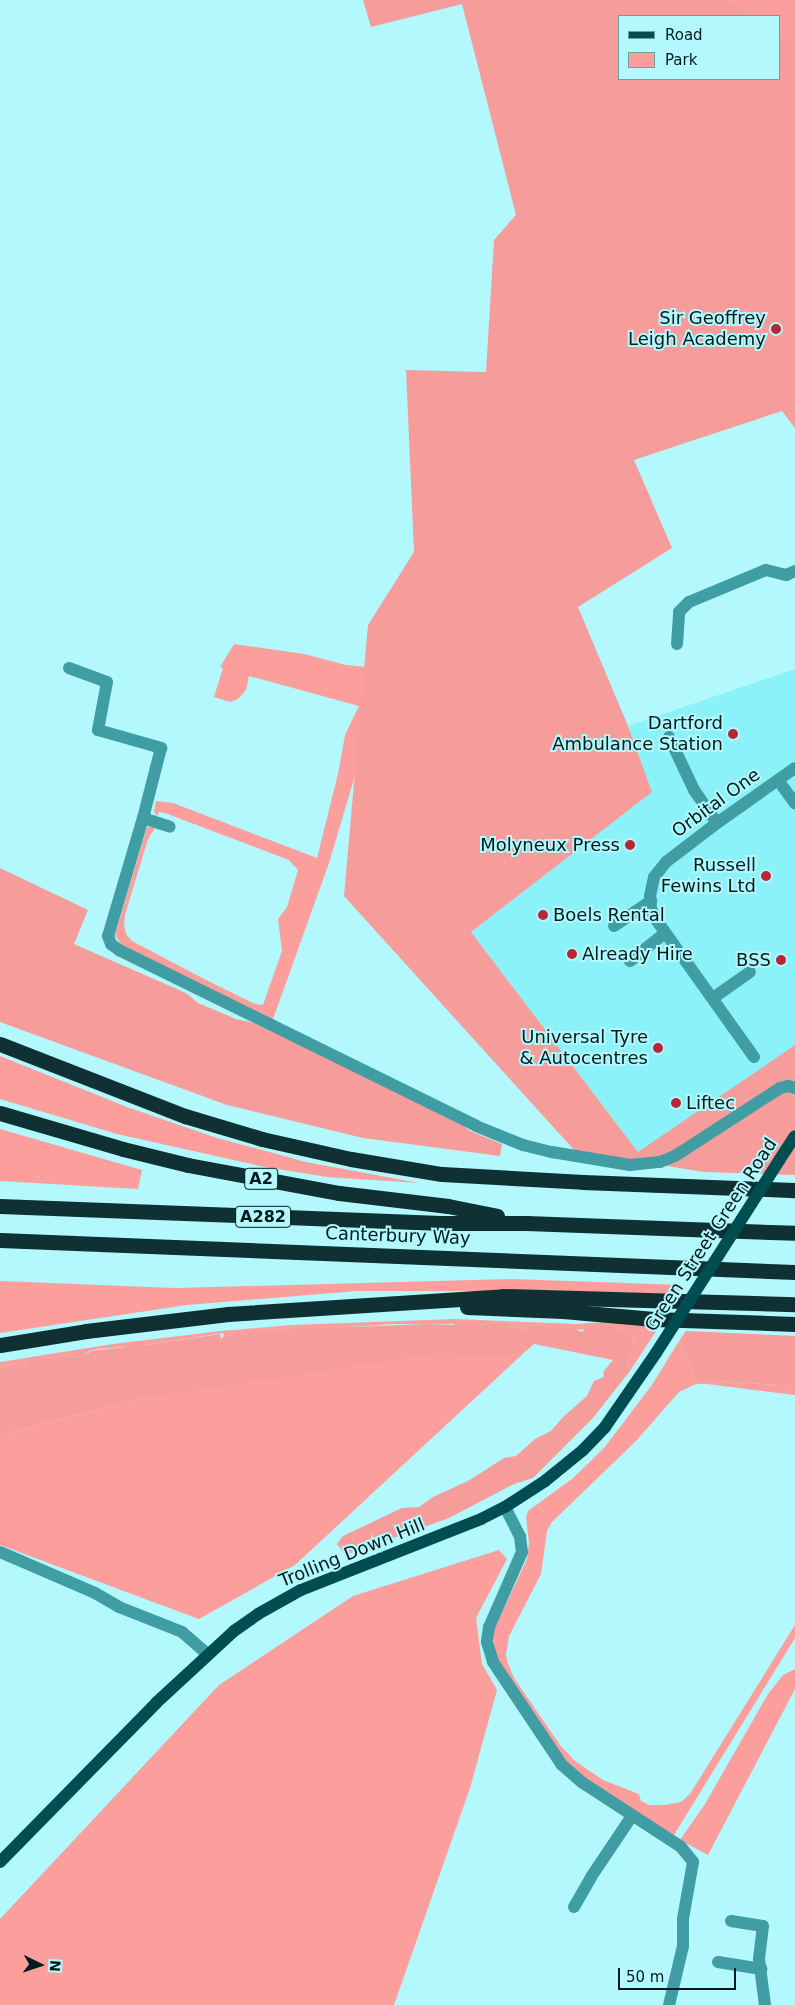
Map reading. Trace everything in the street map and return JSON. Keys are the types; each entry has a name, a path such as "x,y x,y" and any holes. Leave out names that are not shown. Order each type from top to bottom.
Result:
{"highway":[{"path":"0,1044 194,1119 298,1148 359,1161 442,1174 583,1182 795,1190"},
{"name":"A2","path":"0,1113 123,1149 188,1165 339,1193 448,1206 526,1222"},
{"name":"Canterbury Way","path":"0,1206 441,1224 526,1222 795,1233"},
{"name":"Canterbury Way","path":"0,1240 795,1272"},
{"path":"0,1345 86,1330 228,1314 503,1296 795,1304"},
{"path":"400,1304 563,1311 654,1319 795,1324"}],"main road":[{"name":"Green Street Green Road","path":"656,1353 795,1136"},
{"name":"Trolling Down Hill","path":"0,1862 207,1654 252,1618 301,1590 449,1533 505,1507 545,1481 583,1450 608,1422 656,1353"}],"street":[{"path":"677,644 679,612 689,602 766,570 786,575 795,572"},
{"path":"69,668 107,682 98,730 161,748 144,818 110,928 108,937 114,946 498,1136 534,1148 638,1166 660,1162 675,1156 772,1092 788,1086 795,1088"},
{"path":"669,737 694,790 716,823"},
{"name":"Orbital One","path":"650,901 654,877 659,868 716,823 795,768"},
{"path":"778,780 795,802"},
{"path":"144,818 170,827"},
{"path":"614,926 650,901 651,909 665,933 754,1057"},
{"path":"630,961 665,933"},
{"path":"713,998 750,972"},
{"path":"505,1507 520,1536 522,1552 489,1627 487,1638 490,1653 505,1680 559,1762 583,1783 681,1847 693,1862 683,1919 683,1946 669,2005"},
{"path":"0,1552 94,1593 119,1607 182,1632 207,1654"},
{"path":"574,1907 632,1816"},
{"path":"731,1921 763,1926 759,1959 765,2005"},
{"path":"718,1962 761,1969"}],"shaded area":[{"path":"363,0 726,0 746,15 618,15 618,80 780,80 780,37 795,40 795,428 782,411 634,460 672,548 578,607 628,726 652,792 471,932 638,1152 795,1045 795,1175 704,1172 575,1151 344,896 368,625 414,552 406,370 486,372 494,240 516,215 462,4 371,27"},
{"path":"795,669 795,1047 642,1157 471,932 652,792 628,726"},
{"path":"0,868 88,910 74,944 186,993 198,1003 236,1019 254,1023 456,1120 470,1131 502,1144 500,1156 363,1138 227,1105 0,1022"},
{"path":"509,1322 512,1326 527,1329 541,1327 576,1329 581,1332 584,1331 586,1326 612,1325 618,1330 629,1333 633,1340 633,1347 626,1359 630,1371 592,1419 533,1478 514,1484 449,1518 345,1555 337,1544 343,1536 402,1508 419,1507 433,1497 468,1481 504,1458 516,1456 535,1439 551,1431 563,1417 587,1396 594,1381 604,1377 603,1372 613,1360 534,1344 526,1351 504,1357 441,1353 133,1400 0,1435 0,1368 14,1364 26,1367 35,1358 84,1356 91,1351 126,1347 129,1344 146,1345 220,1334 221,1339 224,1336 302,1329 427,1324 479,1326 489,1323"},
{"path":"686,1331 795,1336 795,1386 697,1380 679,1341"}],"green space":[{"path":"689,0 795,0 795,108 780,80 780,15 694,15"},
{"path":"234,644 304,654 346,665 378,668 376,705 329,863 272,1022 128,949 120,943 115,935 147,827 156,826 148,839 125,915 126,934 132,941 208,981 255,1004 263,1005 282,951 278,919 287,907 298,870 289,860 165,813 159,812 157,816 154,812 156,801 173,803 317,858 338,774 345,735 359,706 249,676 246,690 238,699 230,702 214,697 223,668 220,667"},
{"path":"0,1056 127,1107 214,1137 306,1162 419,1183 327,1177 260,1166 117,1134 0,1099"},
{"path":"0,1129 142,1170 138,1189 0,1181"},
{"path":"513,1279 683,1285 678,1294 527,1291 357,1291 187,1305 0,1333 0,1281 176,1288"},
{"path":"454,1319 660,1325 630,1371 626,1359 634,1342 629,1333 618,1330 527,1329 512,1326 509,1322 458,1327 453,1324 392,1324 224,1336 223,1333 146,1345 99,1349 89,1351 84,1356 40,1358 26,1367 14,1364 0,1368 0,1362 113,1344 221,1331 292,1325"},
{"path":"679,1341 697,1380 795,1386 795,1395 707,1384 696,1384 679,1392 636,1441 552,1522 547,1531 541,1574 509,1636 506,1654 514,1678 560,1745 575,1761 603,1780 639,1794 641,1801 649,1805 664,1805 681,1802 690,1794 795,1625 795,1638 674,1835 629,1808 566,1764 499,1663 493,1632 527,1559 529,1543 526,1517 528,1511 572,1479 604,1448 652,1385"},
{"path":"526,1351 295,1565 199,1619 0,1545 0,1435 133,1400 261,1379 447,1352 490,1356"},
{"path":"499,1550 507,1559 476,1618 482,1664 497,1690 470,1788 394,2005 0,2005 0,1919 219,1685 353,1596"},
{"path":"795,1669 795,1689 708,1855 680,1840 705,1804 768,1694 783,1675"}],"place":[{"name":"Sir Geoffrey Leigh Academy","path":"776,329"},
{"name":"Dartford Ambulance Station","path":"733,734"},
{"name":"Molyneux Press","path":"630,845"},
{"name":"Russell Fewins Ltd","path":"766,876"},
{"name":"Boels Rental","path":"543,915"},
{"name":"Already Hire","path":"572,954"},
{"name":"BSS","path":"781,960"},
{"name":"Universal Tyre & Autocentres","path":"658,1048"},
{"name":"Liftec","path":"676,1103"}]}
